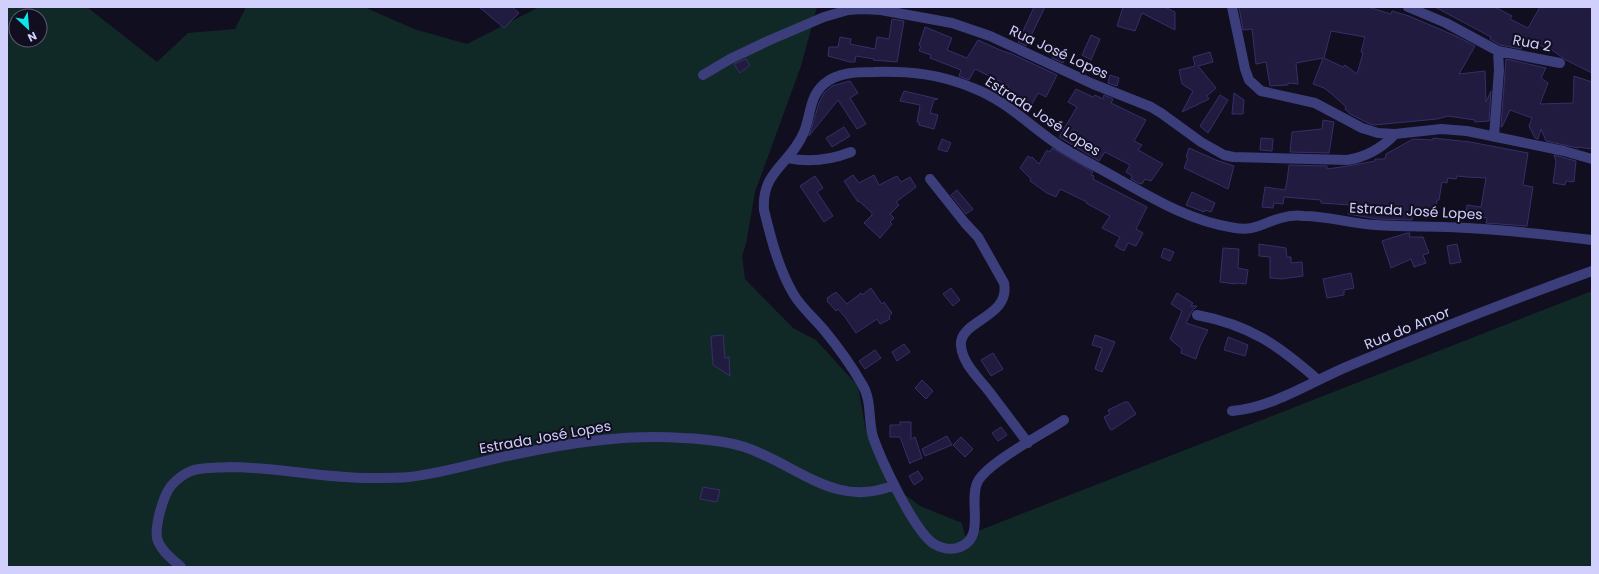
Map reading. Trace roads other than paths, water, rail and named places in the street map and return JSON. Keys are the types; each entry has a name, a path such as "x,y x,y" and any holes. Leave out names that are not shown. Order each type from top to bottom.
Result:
{"street":[{"path":"1232,7 1245,69 1249,80 1261,91 1308,100 1369,130 1395,134 1453,129 1574,153 1592,159"},
{"name":"Rua 2","path":"1408,7 1446,23 1498,51 1560,63"},
{"name":"Rua José Lopes","path":"703,75 730,59 824,17 848,10 862,8 952,23 990,36 1093,84 1151,107 1215,151 1233,157 1357,159 1382,147 1395,134"},
{"path":"1494,136 1499,70 1498,51"},
{"name":"Estrada José Lopes","path":"181,567 166,553 157,538 160,514 170,487 178,478 191,471 203,468 239,467 342,478 404,477 425,474 562,445 617,439 676,437 722,441 741,446 765,455 803,476 835,489 864,493 877,492 894,486 873,436 868,397 863,385 851,364 795,297 785,277 773,243 764,210 764,191 772,175 788,158 800,141 805,129 812,102 818,91 824,84 835,77 848,73 913,72 951,80 985,93 1006,106 1071,153 1154,199 1197,217 1234,228 1258,228 1283,218 1304,216 1320,217 1366,225 1470,228 1592,240"},
{"path":"788,158 798,160 821,160 851,152"},
{"path":"930,179 965,224 978,237 999,271 1004,283 1006,290 1000,305 964,334 961,341 961,347 964,359 969,367 988,389 1028,442"},
{"name":"Rua do Amor","path":"1232,411 1256,406 1278,399 1318,380 1406,343 1592,271"},
{"path":"1197,315 1232,324 1251,332 1289,355 1318,380"},
{"path":"894,486 917,523 933,543 944,549 964,546 973,533 975,522 975,490 982,475 1028,442 1064,420"}],"waterway":[{"path":"7,564 10,567"}]}
